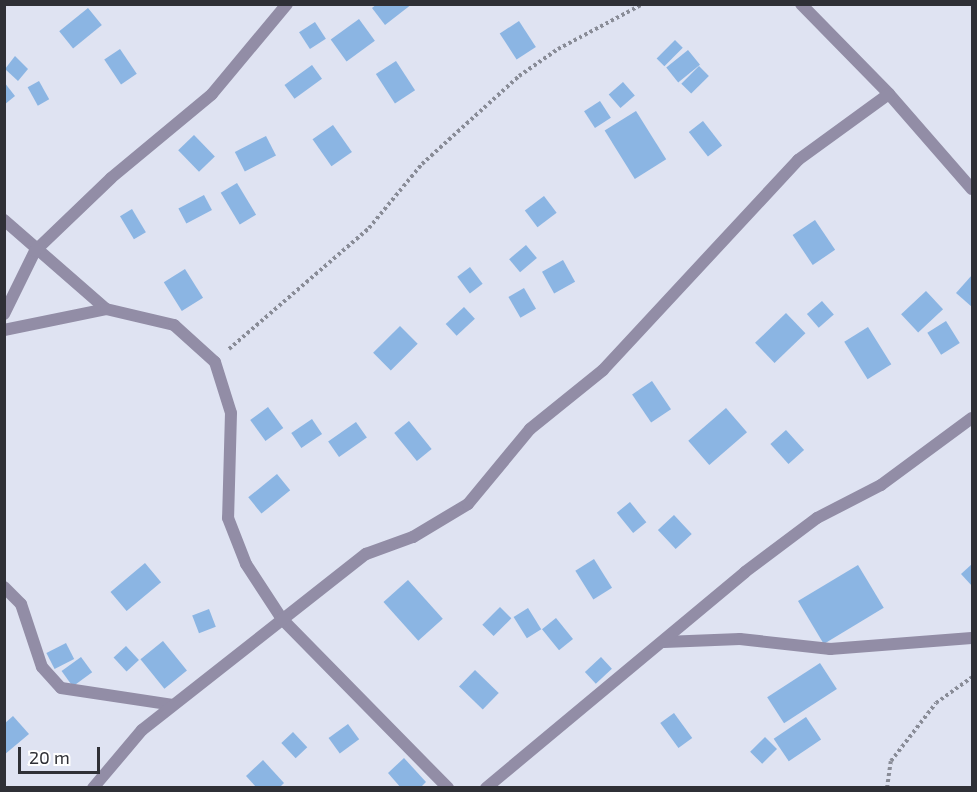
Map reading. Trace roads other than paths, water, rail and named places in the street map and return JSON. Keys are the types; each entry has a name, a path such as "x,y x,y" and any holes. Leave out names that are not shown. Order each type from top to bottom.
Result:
{"street":[{"path":"4,314 35,251 111,178 212,94 287,4"},
{"path":"801,4 889,94 972,189"},
{"path":"93,788 142,730 366,554 413,537 468,504 530,429 603,370 798,160 889,94"},
{"path":"4,220 35,251 106,309"},
{"path":"4,330 106,309 174,325 215,362 231,413 228,518 246,564 282,619 448,788"},
{"path":"486,788 817,518 881,485 972,417"},
{"path":"4,586 21,604 42,666 61,688 173,705"},
{"path":"664,642 740,639 830,649 972,638"}]}
